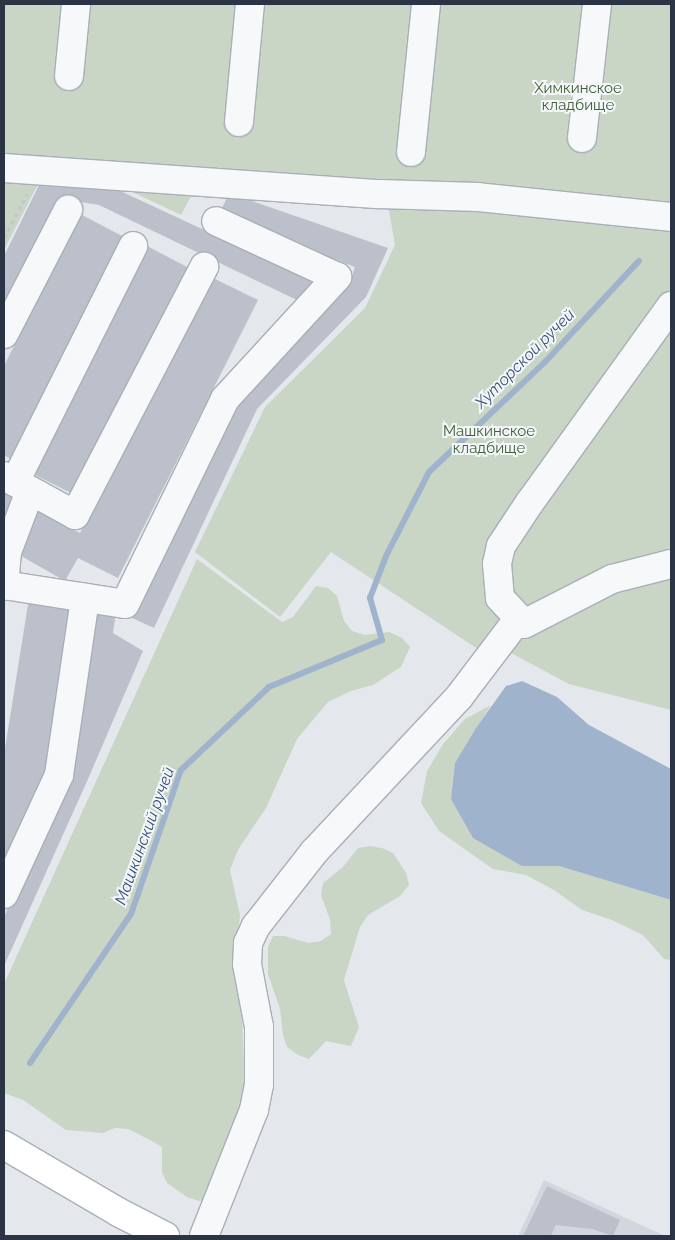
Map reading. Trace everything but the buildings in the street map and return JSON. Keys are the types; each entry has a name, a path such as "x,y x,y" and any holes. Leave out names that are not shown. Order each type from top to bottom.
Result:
{"main road":[{"path":"4,1145 70,1185 165,1236"}],"lane":[{"path":"69,76 76,4"},
{"path":"239,122 250,4"},
{"path":"412,152 426,4"},
{"path":"582,138 597,4"},
{"path":"4,168 379,194 478,197 671,216"},
{"path":"4,334 68,210"},
{"path":"134,246 16,483 4,585 124,604 225,400 337,277 216,221"},
{"path":"16,483 75,515 204,267"},
{"path":"671,306 530,502 501,546 497,564 500,598 524,624 612,579 671,564"},
{"path":"4,894 59,775 85,598"},
{"path":"204,1236 254,1110 260,1085 259,1027 247,964 248,943 256,926 314,852 459,697 519,618"}],"path":[{"path":"4,238 39,171"}],"shaded area":[{"path":"544,1180 665,1236 518,1236"}],"green space":[{"name":"Машкинское кладбище","path":"4,4 671,4 671,710 569,684 511,653 499,663 331,552 280,617 195,552 265,407 365,308 395,245 387,199 196,187 181,215 107,180 41,178 4,250"},
{"path":"197,559 282,622 293,617 316,586 328,588 337,596 344,621 352,631 365,635 389,632 402,638 410,647 401,667 373,685 351,691 328,702 297,739 266,808 239,848 230,870 240,915 235,965 242,1014 245,1086 240,1111 212,1200 199,1201 187,1197 167,1183 162,1172 162,1147 150,1140 128,1129 115,1128 103,1133 66,1130 23,1100 4,1093 4,984"},
{"path":"491,705 455,763 451,799 522,866 559,866 671,900 671,960 664,959 643,935 612,920 582,910 554,890 526,875 493,869 439,831 421,803 427,771 443,744 465,719"},
{"path":"370,846 382,848 393,853 406,873 409,885 400,896 368,915 360,927 344,980 359,1027 351,1046 326,1041 309,1059 298,1055 287,1047 283,1035 280,1009 268,974 268,947 273,936 284,936 309,943 321,941 331,934 330,920 321,895 323,883 343,867 358,848"}],"water":[{"path":"522,681 557,697 589,725 671,769 671,900 559,866 522,866 473,838 451,799 455,763 476,728 506,686"}],"waterway":[{"name":"Машкинский ручей","path":"30,1063 131,914 181,770 269,687 382,640 370,598 386,556 429,472 545,362 639,261"}],"park label":[{"name":"Химкинское кладбище","path":"578,96"}],"water label":[{"name":"Хуторской ручей","path":"525,359"}]}
